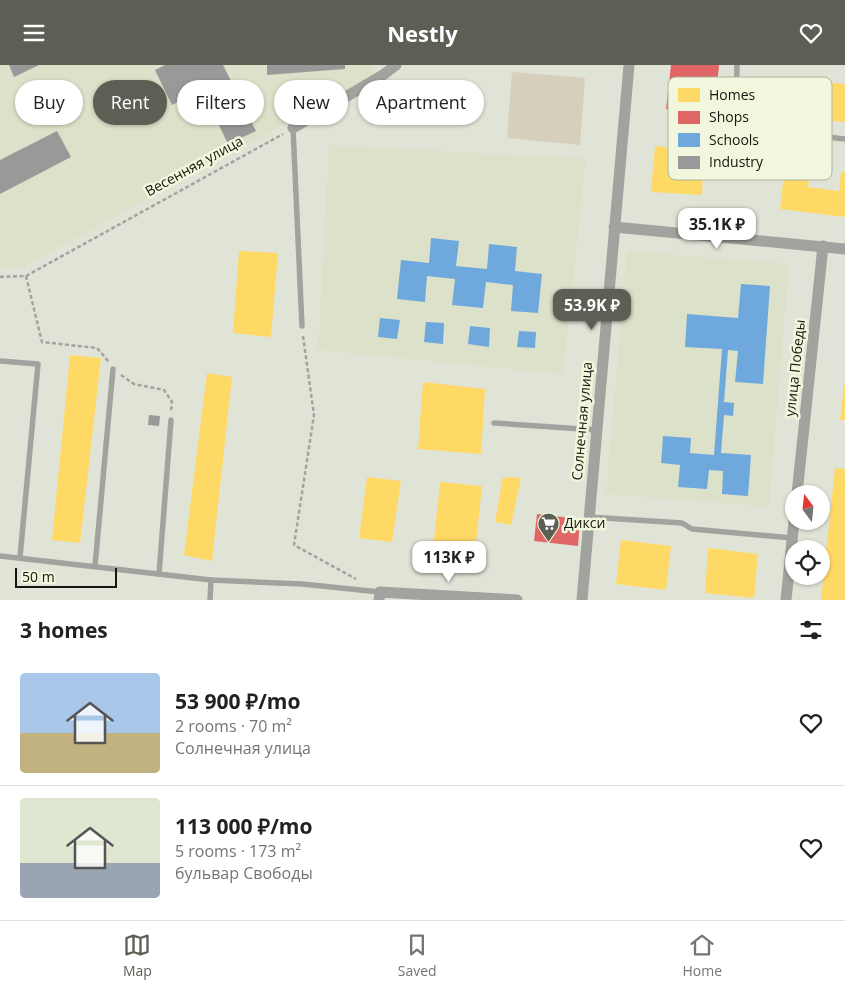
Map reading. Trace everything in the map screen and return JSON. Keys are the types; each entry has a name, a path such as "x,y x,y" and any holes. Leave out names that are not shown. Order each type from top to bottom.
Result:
{"street":[{"path":"293,128 384,70 396,65"},
{"name":"Солнечная улица","path":"582,600 629,65"},
{"path":"614,227 845,249"},
{"name":"улица Победы","path":"798,485 823,246"},
{"path":"786,600 793,530"},
{"path":"379,596 517,600"}],"lane":[{"path":"293,128 302,325"},
{"path":"832,138 845,139"},
{"path":"0,361 38,364 20,557"},
{"path":"95,566 113,369"},
{"path":"159,574 171,419"},
{"path":"494,423 596,431"},
{"path":"588,517 682,523 692,529 792,539"},
{"path":"0,556 211,580 302,584 379,596"},
{"path":"210,600 211,580"}],"path":[{"name":"Весенняя улица","path":"0,277 26,276 293,128"},
{"path":"26,276 42,342 97,348 113,369 134,385 164,390 172,402 171,419"},
{"path":"302,325 314,415 294,545 379,596"}],"shaded area":[{"path":"0,65 373,65 373,76 366,80 358,80 358,84 348,90 348,80 274,80 274,125 283,125 23,267 0,269"},
{"path":"512,72 585,78 580,145 507,138"},
{"path":"329,145 586,159 563,374 318,350"},
{"path":"627,251 789,264 769,507 606,494"}],"building: Homes":[{"path":"832,83 845,84 845,122 832,121"},
{"path":"655,146 668,147 668,180 703,180 702,195 651,192"},
{"path":"841,172 845,172 845,217 780,209 783,180 809,180 808,187 839,191"},
{"path":"239,251 278,253 271,337 233,333"},
{"path":"70,355 101,358 80,543 52,540"},
{"path":"207,373 232,377 212,561 184,555"},
{"path":"423,382 485,389 481,454 418,449"},
{"path":"844,385 845,420 840,420"},
{"path":"835,468 845,469 845,600 821,600 823,585 830,585 830,540 827,540 828,530 830,530"},
{"path":"367,477 401,481 392,542 359,538"},
{"path":"503,477 521,478 511,525 495,522"},
{"path":"440,482 482,486 473,571 431,567"},
{"path":"621,540 671,546 666,590 616,584"},
{"path":"708,548 758,554 754,598 705,593"}],"building: Shops":[{"path":"671,65 719,65 718,77 670,77"},
{"path":"668,91 668,109 666,109"},
{"path":"537,514 580,519 578,546 534,541"}],"building: Schools":[{"path":"431,238 459,241 456,266 487,269 489,244 517,247 515,271 542,274 538,313 511,311 513,285 486,282 483,308 452,305 455,279 427,276 425,302 397,299 401,260 429,263"},
{"path":"741,284 770,286 763,384 735,382 738,351 728,350 724,402 734,403 733,416 724,415 721,453 751,455 748,496 722,494 723,471 709,470 707,489 678,487 680,465 661,463 663,436 691,438 690,453 714,455 722,349 685,347 687,314 738,318"},
{"path":"380,318 400,320 397,339 378,337"},
{"path":"426,322 444,323 443,344 424,342"},
{"path":"470,326 490,328 489,347 468,344"},
{"path":"519,331 536,332 535,348 517,347"}],"building: Industry":[{"path":"9,65 39,65 14,77"},
{"path":"165,65 223,65 230,80 177,80 177,102 172,105 167,95 167,80 160,80 155,70"},
{"path":"267,65 345,65 345,69 267,75"},
{"path":"219,125 253,125 256,131 228,144"},
{"path":"57,131 71,157 0,194 0,160"},
{"path":"149,415 160,416 159,426 148,425"}],"place":[{"name":"Дикси","path":"548,542"}]}
